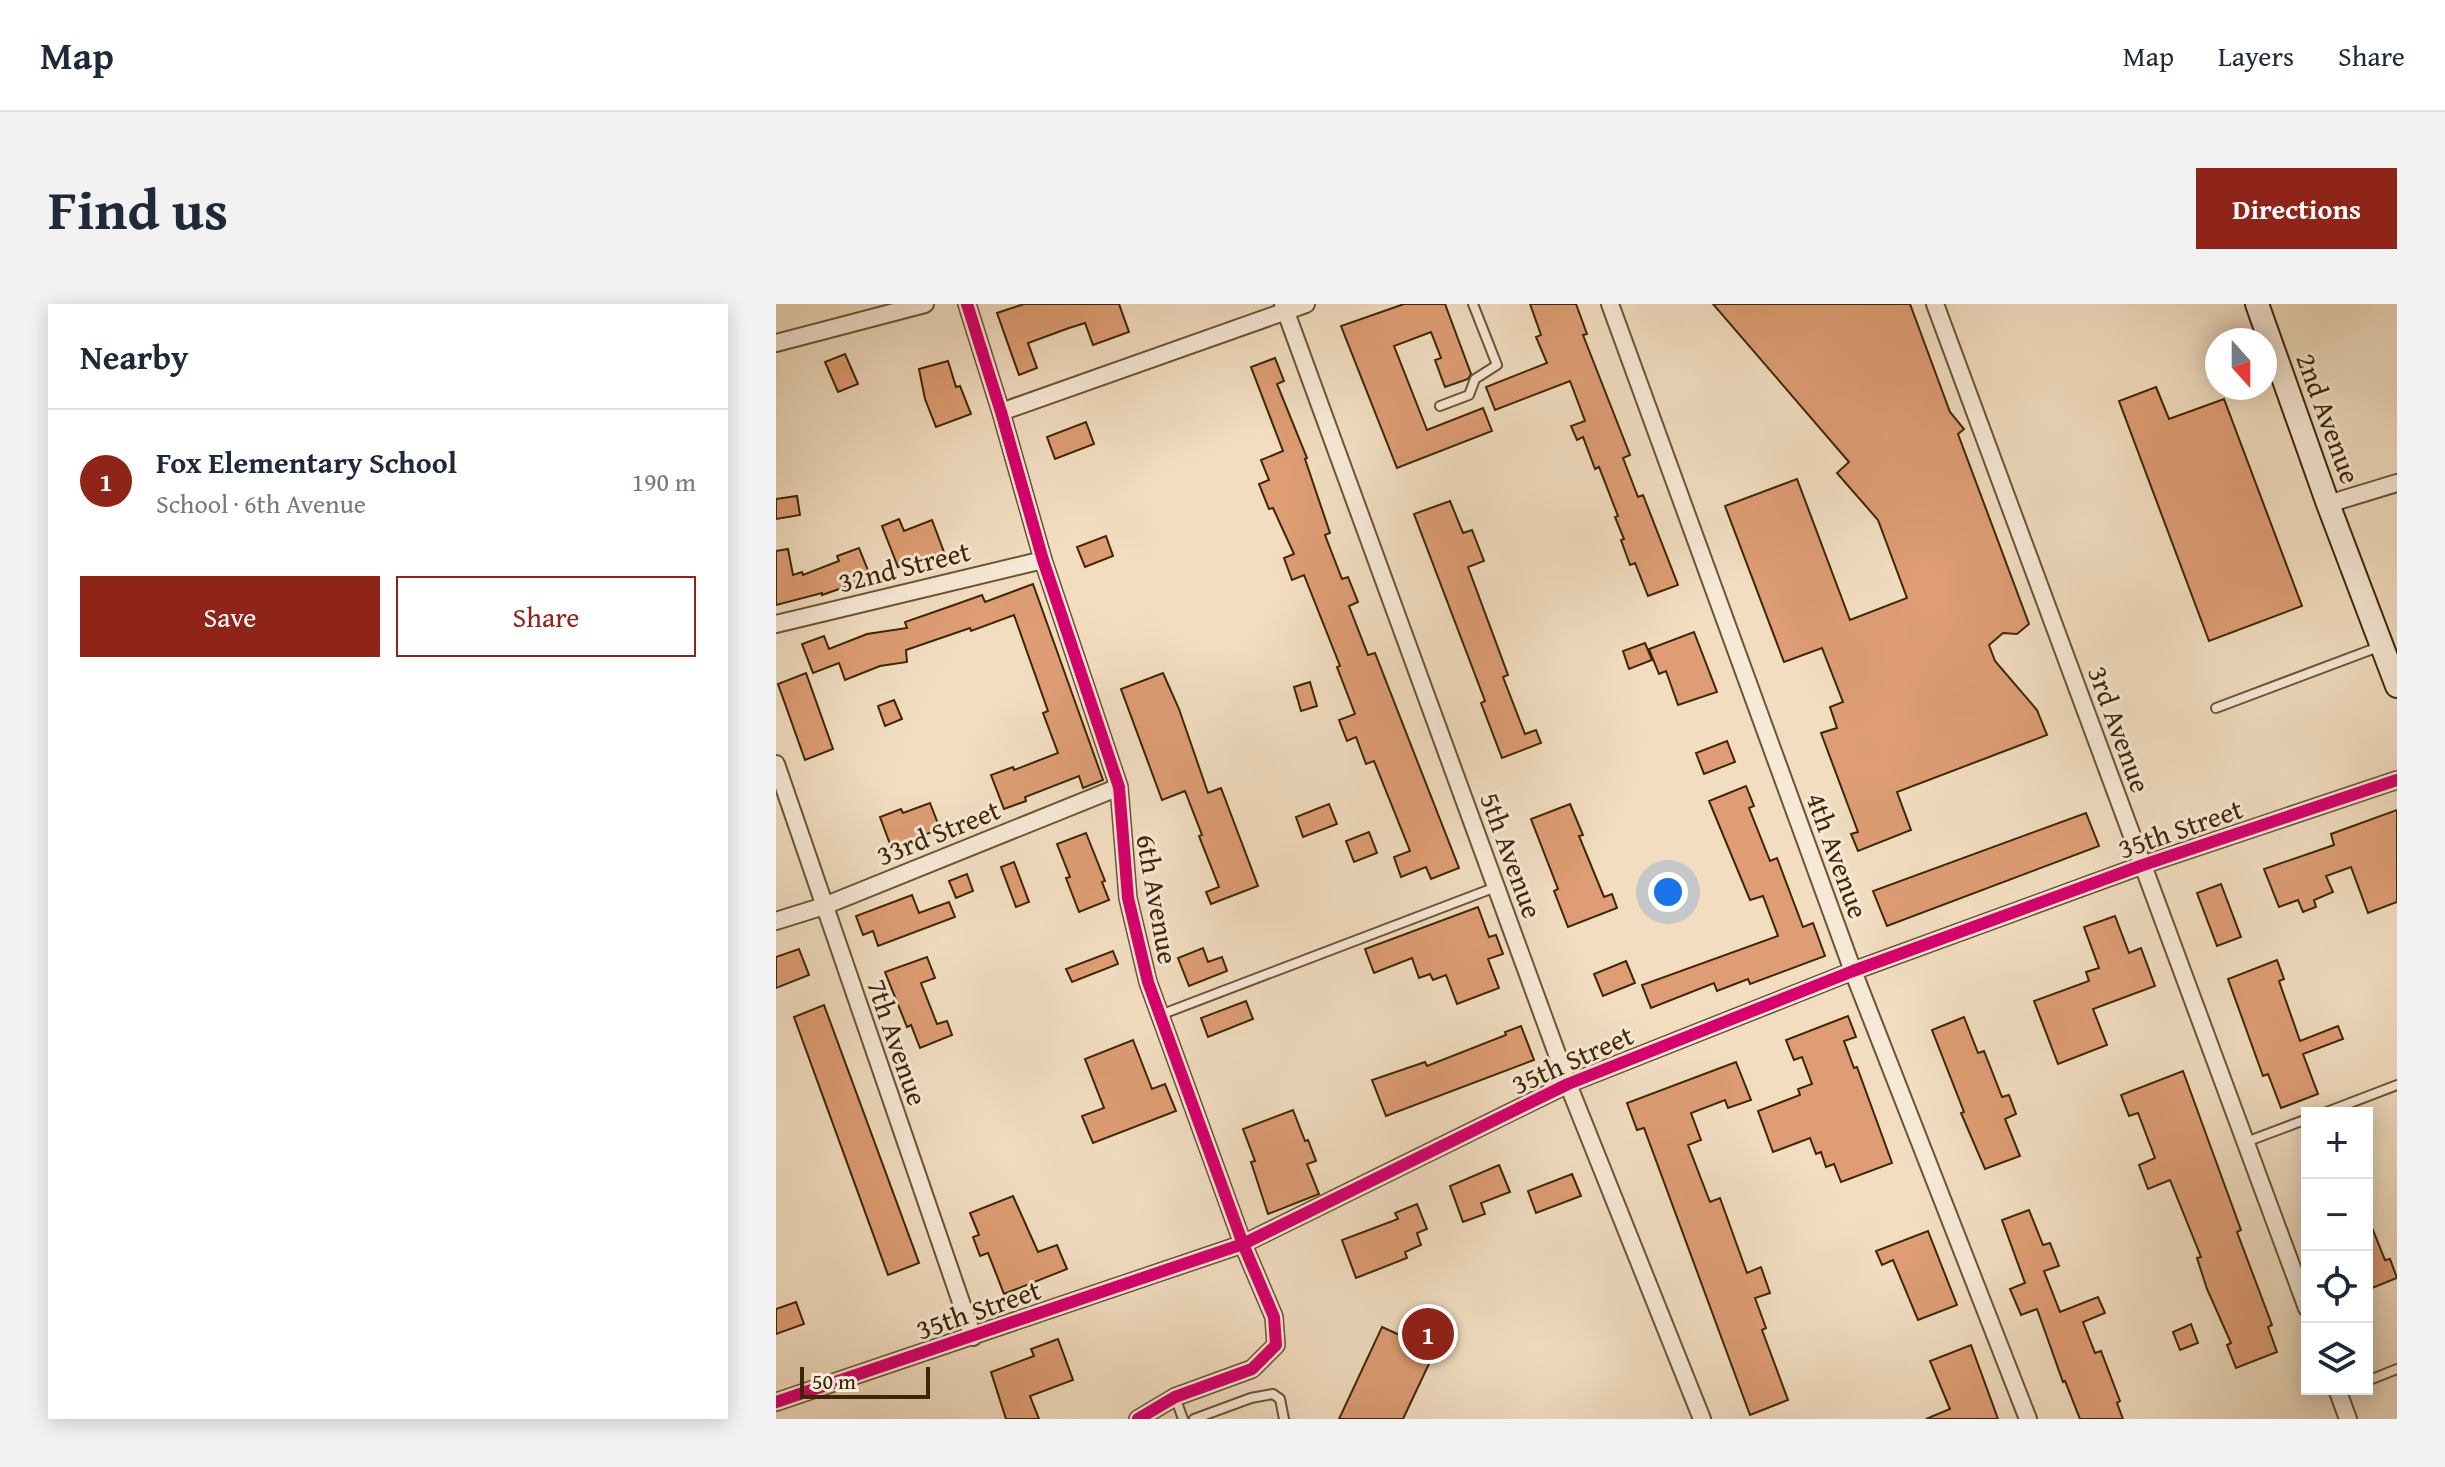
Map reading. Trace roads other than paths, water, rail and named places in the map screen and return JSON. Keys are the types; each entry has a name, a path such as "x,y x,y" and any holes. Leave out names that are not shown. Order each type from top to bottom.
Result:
{"main road":[{"name":"2nd Avenue","path":"2257,304 2397,686"}],"street":[{"path":"776,343 925,304"},
{"name":"6th Avenue","path":"967,304 1043,560 1119,787 1128,898 1148,982 1243,1244 1274,1317 1276,1345 1252,1369 1175,1397 1138,1419"},
{"path":"1001,412 1284,308 1306,304"},
{"name":"4th Avenue","path":"1610,304 1853,971 2028,1419"},
{"name":"3rd Avenue","path":"1935,304 2301,1292"},
{"name":"5th Avenue","path":"1284,308 1568,1084 1702,1419"},
{"path":"2328,504 2397,483"},
{"name":"32nd Street","path":"776,624 1043,560"},
{"name":"7th Avenue","path":"776,764 973,1337"},
{"name":"35th Street","path":"776,1402 1243,1244 1568,1084 1853,971 2143,865 2397,780"},
{"name":"33rd Street","path":"776,921 824,906 1119,787"},
{"path":"2341,1395 2348,1419"}],"lane":[{"path":"1440,406 1469,395 1475,379 1497,365 1473,304"},
{"path":"2216,708 2382,646"},
{"path":"1160,1015 1496,887"},
{"path":"2340,1107 2397,1085"},
{"path":"2246,1142 2301,1121"},
{"path":"2373,1379 2397,1369"},
{"path":"1194,1419 1251,1398 1273,1394 1280,1399 1284,1419"},
{"path":"1175,1397 1183,1419"}],"place":[{"name":"Fox Elementary School","path":"1428,1334"}]}
